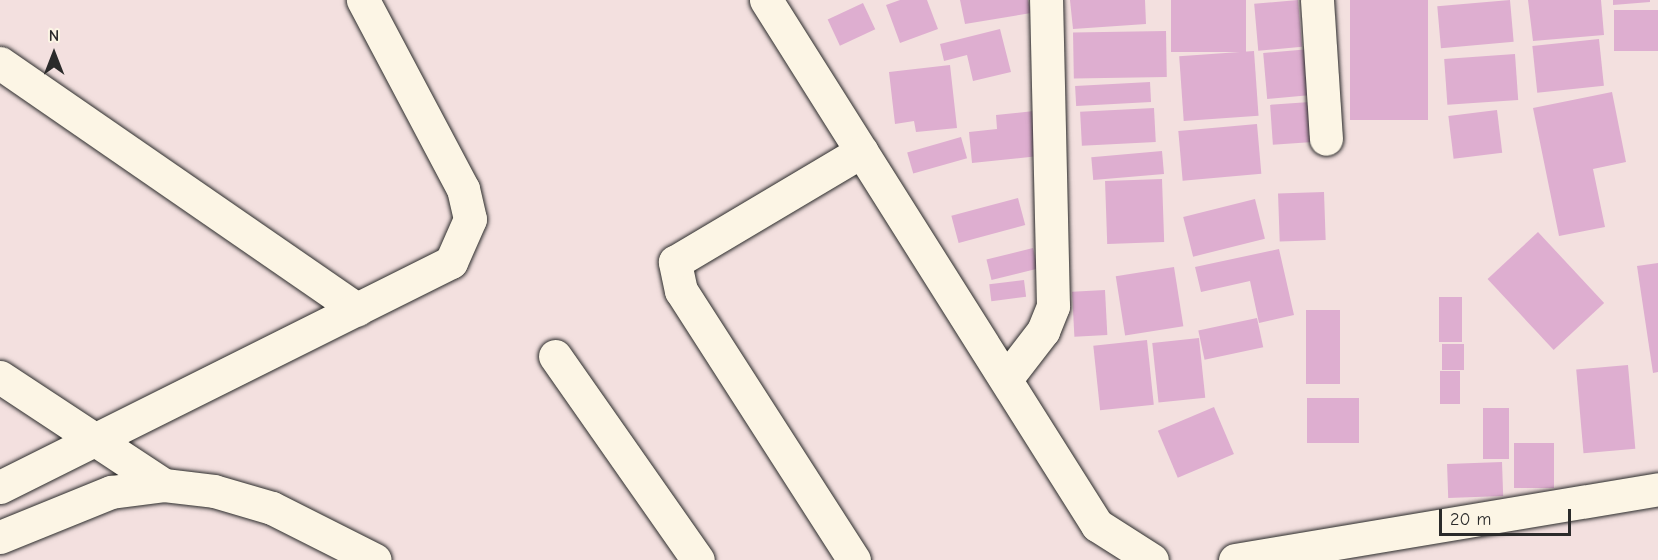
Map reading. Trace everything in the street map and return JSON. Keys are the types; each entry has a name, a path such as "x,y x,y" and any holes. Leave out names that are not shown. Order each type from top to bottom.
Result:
{"street":[{"path":"0,487 452,262 470,219 463,189 363,0"},
{"path":"766,0 1097,525 1152,560"},
{"path":"1006,379 1043,331 1053,306 1046,0"},
{"path":"1317,0 1326,139"},
{"path":"0,63 357,309"},
{"path":"854,560 681,291 675,262 862,151"},
{"path":"555,356 698,560"},
{"path":"0,377 164,485"},
{"path":"0,537 111,492 164,485 214,491 272,508 375,560"},
{"path":"1235,560 1658,489"}],"building":[{"path":"900,0 927,0 938,29 900,43 886,5"},
{"path":"960,0 1028,0 1031,13 965,24"},
{"path":"1070,0 1145,0 1146,24 1073,29"},
{"path":"1171,0 1246,0 1246,52 1171,52"},
{"path":"1298,0 1302,47 1258,51 1254,4"},
{"path":"1350,0 1428,0 1428,120 1350,120"},
{"path":"1510,0 1514,42 1441,48 1437,6"},
{"path":"1528,0 1601,0 1604,35 1533,41"},
{"path":"1613,0 1650,0 1650,2 1613,5"},
{"path":"863,3 875,29 840,46 828,19"},
{"path":"1614,10 1658,10 1658,51 1614,51"},
{"path":"1000,29 1011,72 973,81 967,55 944,61 940,44"},
{"path":"1166,31 1167,77 1074,79 1073,33"},
{"path":"1599,39 1604,86 1537,93 1532,46"},
{"path":"1310,49 1314,95 1267,99 1263,53"},
{"path":"1254,51 1259,116 1184,121 1179,56"},
{"path":"1515,54 1518,100 1447,105 1444,59"},
{"path":"950,65 957,128 916,132 914,121 895,124 889,72"},
{"path":"1150,82 1151,102 1076,106 1075,86"},
{"path":"1612,92 1626,162 1593,169 1605,227 1559,236 1533,108"},
{"path":"1310,102 1313,142 1273,145 1270,105"},
{"path":"1154,108 1156,142 1082,146 1080,112"},
{"path":"1497,110 1502,153 1454,159 1448,116"},
{"path":"1034,111 1039,156 972,163 969,132 997,129 996,115"},
{"path":"1257,124 1261,174 1183,181 1178,131"},
{"path":"961,137 967,158 913,174 907,152"},
{"path":"1162,151 1164,174 1093,180 1091,157"},
{"path":"1162,179 1164,242 1107,244 1105,181"},
{"path":"1324,192 1326,240 1280,242 1278,194"},
{"path":"1018,198 1025,225 959,243 951,216"},
{"path":"1255,199 1265,239 1193,257 1183,217"},
{"path":"1538,232 1604,303 1554,350 1488,279"},
{"path":"1033,248 1038,268 992,280 986,260"},
{"path":"1279,249 1294,315 1259,323 1250,281 1201,292 1195,267"},
{"path":"1658,263 1658,372 1653,373 1637,266"},
{"path":"1174,267 1183,326 1125,335 1116,276"},
{"path":"1024,280 1026,297 991,301 989,284"},
{"path":"1105,290 1107,335 1074,337 1072,292"},
{"path":"1439,297 1462,297 1462,342 1439,342"},
{"path":"1306,310 1340,310 1340,384 1306,384"},
{"path":"1257,318 1263,347 1205,360 1198,330"},
{"path":"1199,338 1205,398 1159,403 1152,343"},
{"path":"1147,340 1154,405 1100,410 1093,346"},
{"path":"1442,344 1464,344 1464,370 1442,370"},
{"path":"1628,365 1635,449 1584,453 1576,370"},
{"path":"1440,371 1460,371 1460,404 1440,404"},
{"path":"1307,398 1359,398 1359,443 1307,443"},
{"path":"1214,407 1234,454 1178,478 1158,431"},
{"path":"1483,408 1509,408 1509,459 1483,459"},
{"path":"1514,443 1554,443 1554,488 1514,488"},
{"path":"1502,462 1503,496 1448,498 1447,464"}]}
